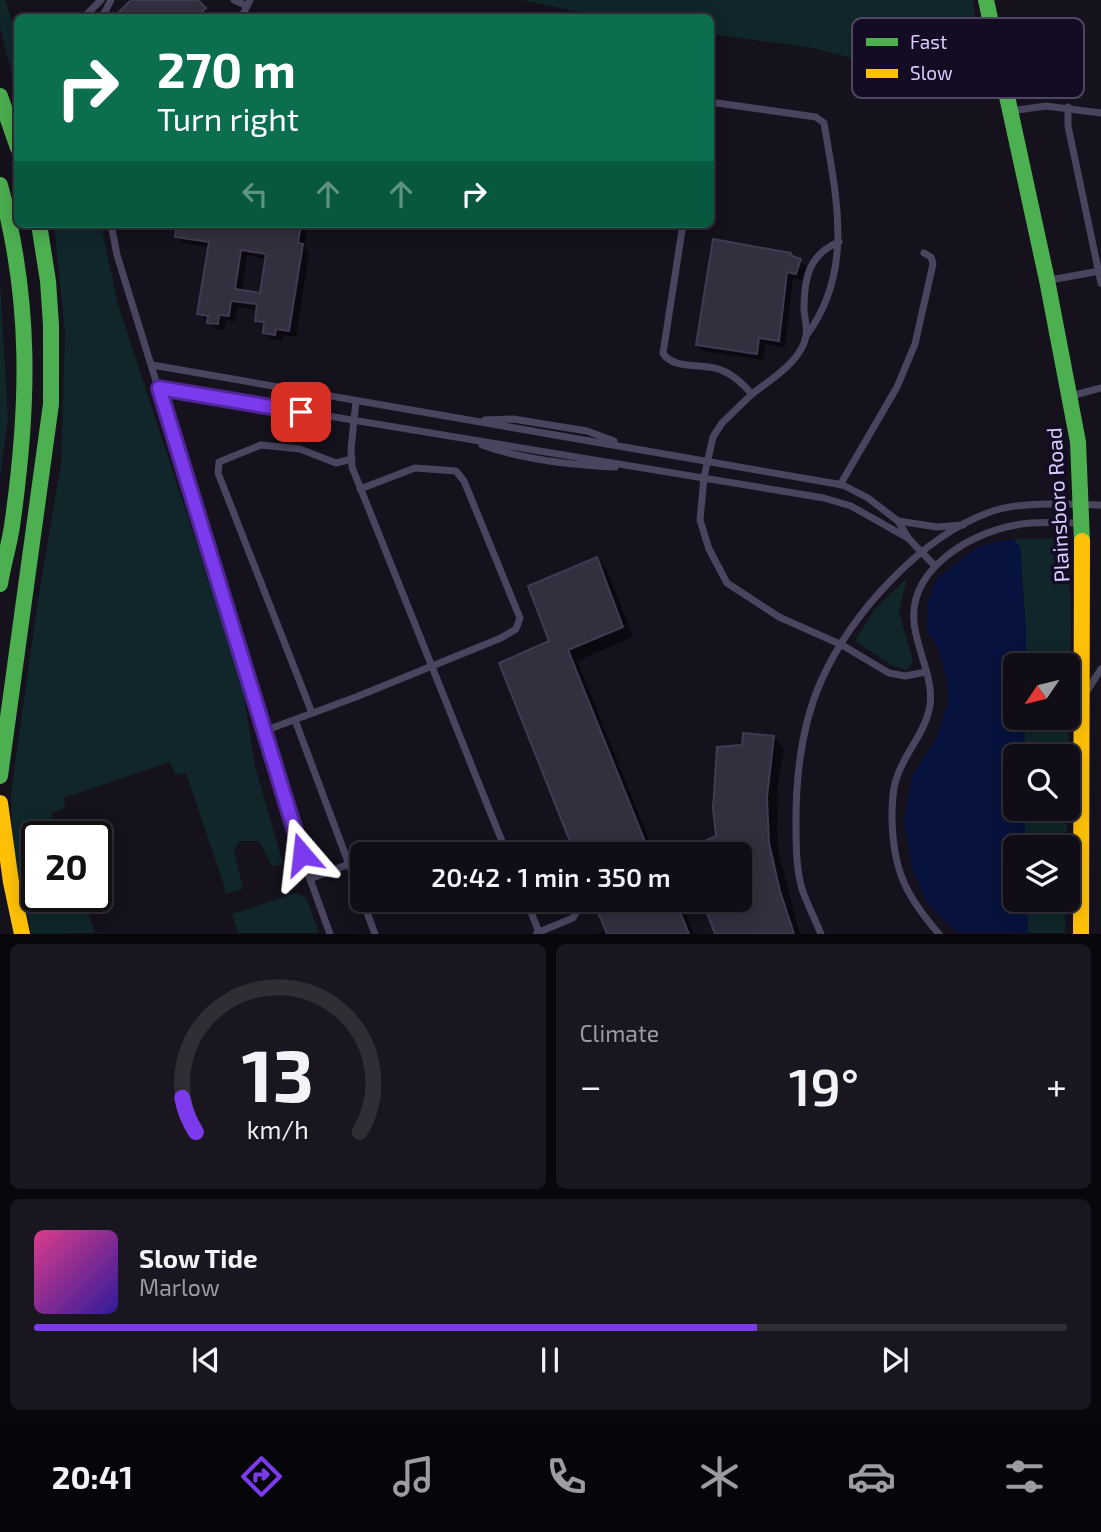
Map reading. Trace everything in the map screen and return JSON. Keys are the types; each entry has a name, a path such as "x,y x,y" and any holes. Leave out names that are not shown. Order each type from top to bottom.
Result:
{"main road":[{"name":"Plainsboro Road","path":"986,0 990,18"},
{"path":"0,96 14,136"},
{"name":"Plainsboro Road","path":"1008,98 1078,442 1082,523 1080,933"},
{"path":"0,185 18,248 27,332 26,408 11,531 0,584"},
{"path":"0,776 51,404 51,314 40,228"},
{"path":"0,662 12,571 11,531"},
{"path":"0,803 11,882 22,933"}],"lane":[{"path":"87,14 101,0"},
{"path":"234,0 248,3"},
{"path":"714,103 816,117 824,123 838,205 839,242 835,274 820,318 806,336 795,358 752,394 722,423 713,437 704,478 700,520 709,549 727,583 779,617 842,645 889,673 905,676 926,673"},
{"path":"1011,111 1046,106 1101,113"},
{"path":"1068,107 1068,126 1101,283"},
{"path":"112,228 117,256 264,731 310,879 330,933"},
{"path":"681,228 663,353 665,358 674,362 718,368 733,375 752,394"},
{"path":"806,336 806,282 814,260 825,248 839,242"},
{"path":"841,485 897,387 915,344 933,264 931,257 924,253"},
{"path":"1046,281 1100,271"},
{"path":"152,365 841,485 868,498 898,521 909,539 934,565"},
{"path":"159,388 833,500 851,506 909,539"},
{"path":"1070,396 1101,388"},
{"path":"356,401 352,459 360,489 502,842"},
{"path":"312,713 218,473 219,462 261,445 300,449 335,463 352,459"},
{"path":"264,731 432,667 516,629 520,618 464,481 456,471 415,468 360,489"},
{"path":"821,933 802,888 796,836 796,788 802,741 821,681 859,616 898,573 922,553 965,524 991,512 1015,507 1101,505"},
{"path":"898,521 937,527 965,524"},
{"path":"939,933 912,899 892,849 892,804 896,778 922,729 930,704 914,623 914,603 920,587 934,565 965,544 993,530 1026,523 1082,523"},
{"path":"1081,700 1101,669"},
{"path":"295,720 375,933"},
{"path":"310,879 349,864"},
{"path":"530,912 537,933 573,918 574,912"}],"green space":[{"path":"0,0 5,0 14,26 14,82 0,28"},
{"path":"522,0 973,0 975,18 852,18 852,58 813,48 714,34 714,14 589,14"},
{"path":"54,228 102,228 117,301 242,683 255,766 283,864 272,866 259,841 240,841 234,849 243,889 224,894 225,888 186,773 175,775 170,762 64,798 65,808 51,813 53,821 21,821 21,891 13,860 11,792 37,607 61,464 65,333"},
{"path":"0,279 8,418 0,477"},
{"path":"1060,538 1066,558 1071,601 1070,653 1026,653 1020,547 1014,539"},
{"path":"907,578 899,612 913,661 907,670 893,666 855,641 874,610"},
{"path":"1025,730 1069,730 1069,744 1024,744"},
{"path":"1024,821 1067,821 1067,835 1025,835"},
{"path":"295,893 306,897 319,933 238,933 232,914"},
{"path":"26,912 88,912 95,933 32,934"},
{"path":"1027,912 1066,912 1065,933 1028,933"}],"shaded area":[{"path":"1014,539 1020,547 1026,653 1003,653 1003,730 1025,730 1024,744 1003,744 1003,821 1024,821 1025,835 1003,835 1003,912 1027,912 1028,933 960,933 952,928 927,903 913,870 904,821 913,774 936,739 949,700 947,679 939,650 927,630 928,600 936,580 973,550 986,544"}],"building":[{"path":"131,0 198,0 206,8 200,14 117,14"},
{"path":"176,228 300,228 298,243 303,244 289,331 276,329 275,335 263,333 264,322 255,321 257,304 231,301 229,316 219,315 218,324 207,323 208,316 197,314 209,242 175,237","holes":["241,250 266,254 260,293 235,289"]},
{"path":"713,239 791,253 801,259 796,274 787,272 779,341 759,338 757,354 696,345"},
{"path":"597,557 623,627 568,650 645,842 570,842 499,663 549,641 528,586"},
{"path":"743,733 774,736 767,797 769,843 780,891 794,934 715,934 707,912 752,912 752,842 703,842 716,836 713,808 717,747 742,745"},
{"path":"598,912 680,912 689,934 607,934"}],"traffic: fast":[{"path":"986,0 990,18"},
{"path":"0,96 14,136"},
{"path":"1007,98 1047,280 1078,442 1082,541"},
{"path":"0,185 18,271 24,355 18,482 0,584"},
{"path":"0,776 51,404 51,325 48,281 40,228"}],"traffic: slow":[{"path":"1081,934 1082,541"},
{"path":"0,803 11,882 22,934"}],"route":[{"path":"301,412 159,388 302,854"}]}
